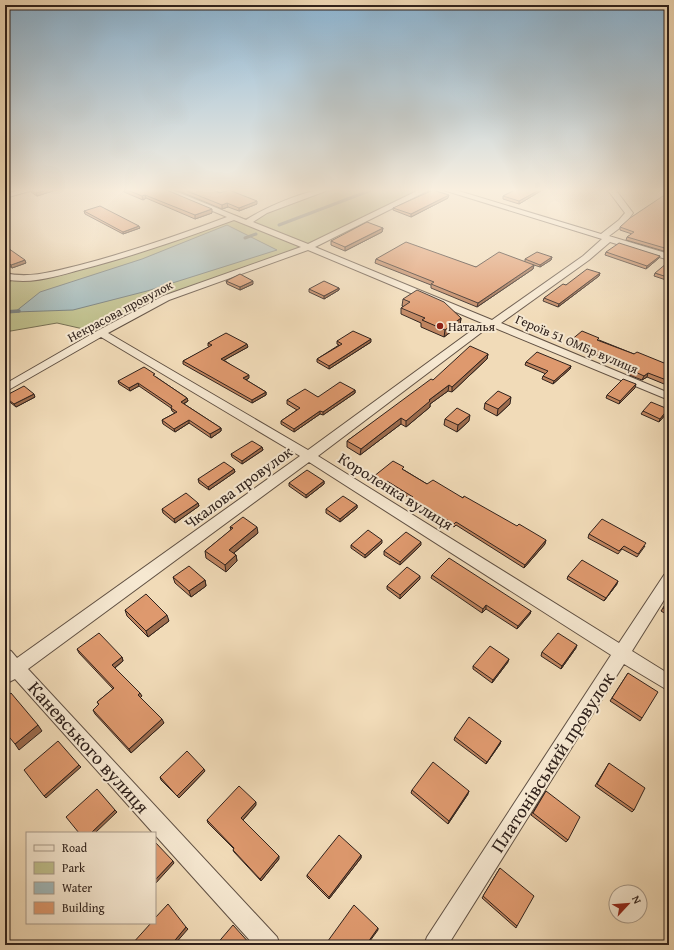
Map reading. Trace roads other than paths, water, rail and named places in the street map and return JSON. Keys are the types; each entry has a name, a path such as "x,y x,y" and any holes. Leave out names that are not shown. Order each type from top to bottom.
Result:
{"street":[{"path":"5,276 17,279 38,277 146,249 190,233"},
{"name":"Героїв 51 ОМБр вулиця","path":"271,233 669,397"},
{"name":"Некрасова провулок","path":"5,389 101,333 166,298 307,248 337,233"},
{"path":"594,233 669,257"},
{"name":"Чкалова провулок","path":"9,667 309,456 491,324 586,258 610,233"},
{"name":"Короленка вулиця","path":"101,333 309,456 669,683"},
{"name":"Платонівський провулок","path":"435,945 669,579"},
{"name":"Каневського вулиця","path":"9,667 269,945"}],"water":[{"path":"206,233 244,233 277,250 147,291 73,310 15,312 40,292 142,259"}],"waterway":[{"path":"245,238 256,234"},
{"path":"5,312 19,311"}],"place":[{"name":"Наталья","path":"440,326"}]}
